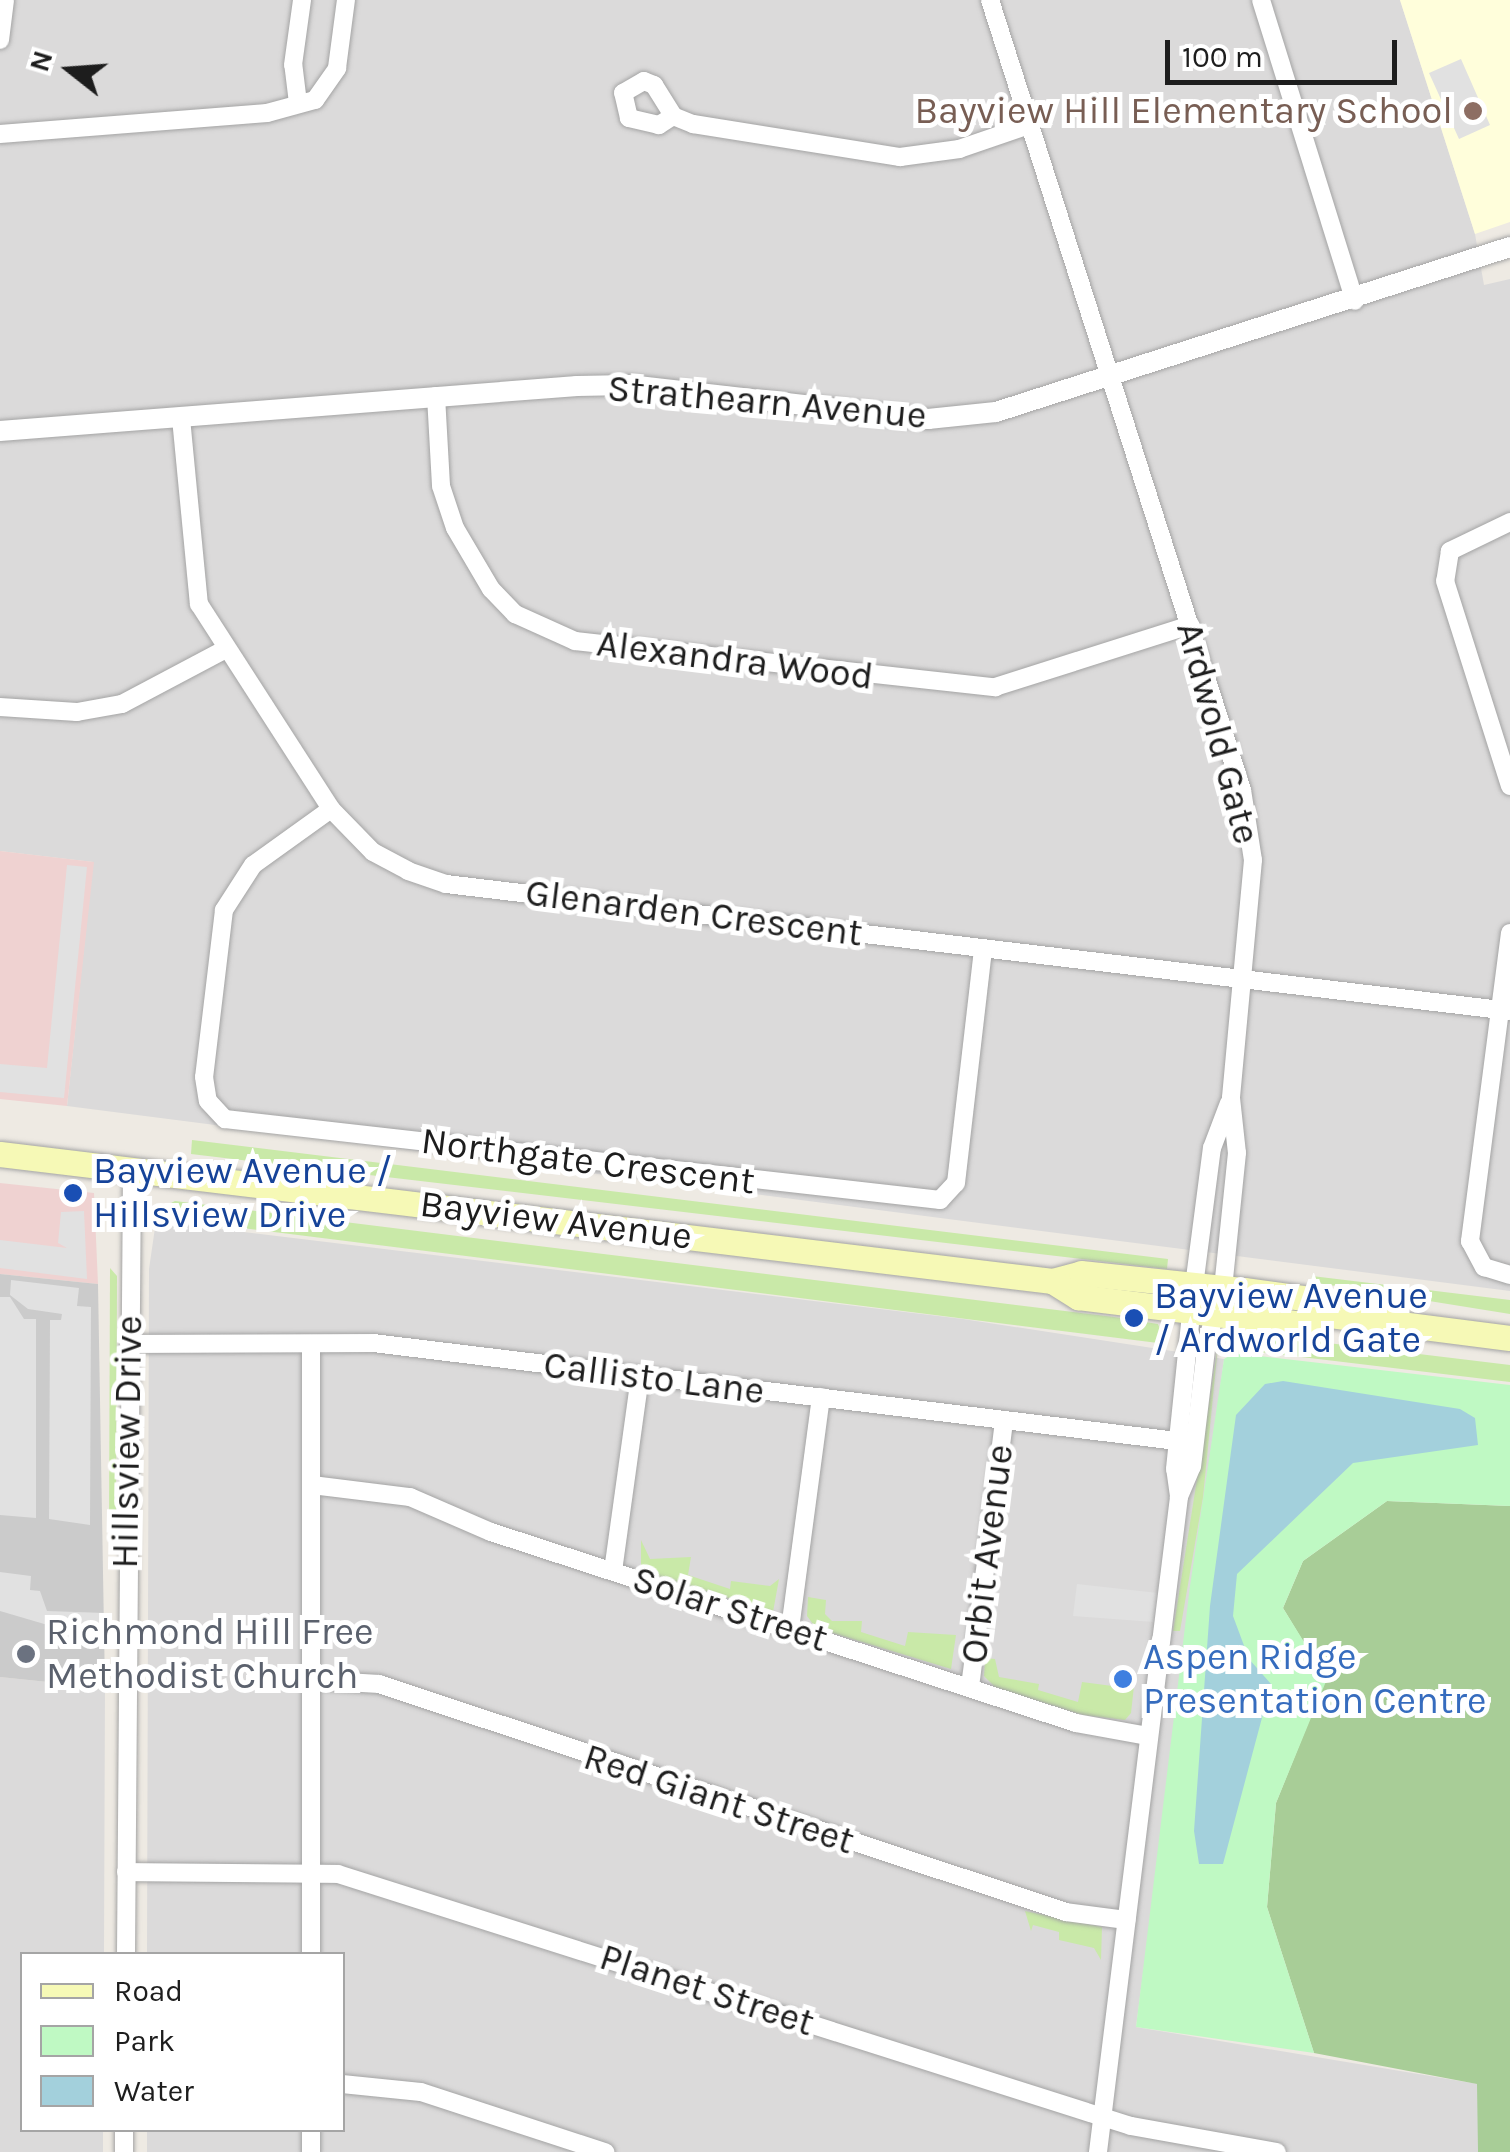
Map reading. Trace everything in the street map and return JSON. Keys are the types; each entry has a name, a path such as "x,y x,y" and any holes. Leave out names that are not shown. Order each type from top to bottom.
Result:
{"main road":[{"name":"Bayview Avenue","path":"0,1154 1052,1281 1081,1273 1206,1300 1311,1299 1330,1315 1510,1338"}],"street":[{"path":"0,40 5,0"},
{"path":"298,103 293,65 302,0"},
{"path":"0,134 267,113 320,95 338,68 346,0"},
{"name":"Ardwold Gate","path":"990,0 1251,822 1244,980 1230,1098 1212,1148 1206,1300"},
{"path":"1261,0 1355,300"},
{"path":"673,116 900,157 959,149 1028,125"},
{"name":"Strathearn Avenue","path":"0,431 436,396 629,386 928,419 996,412 1355,300 1510,247"},
{"name":"Alexandra Wood","path":"436,396 441,486 455,528 491,588 515,614 575,641 995,687 1190,625"},
{"name":"Glenarden Crescent","path":"180,418 198,604 330,809 373,852 446,884 1505,1010"},
{"path":"1509,781 1445,581 1450,551 1510,522"},
{"path":"0,707 77,712 122,704 226,650"},
{"name":"Northgate Crescent","path":"330,809 253,865 224,910 204,1077 208,1101 224,1119 940,1200 956,1183 983,948"},
{"path":"1510,933 1505,1010 1474,1254 1484,1267 1510,1276"},
{"name":"Ardwold Gate","path":"1206,1300 1237,1154 1230,1098"},
{"name":"Hillsview Drive","path":"126,1952 132,1169"},
{"path":"1098,2152 1179,1497 1177,1442 1206,1300"},
{"path":"1179,1497 1192,1466 1208,1341 1206,1300"},
{"name":"Callisto Lane","path":"129,1344 373,1344 1177,1442"},
{"path":"311,1952 312,1344"},
{"path":"613,1571 640,1376"},
{"path":"790,1629 821,1398"},
{"name":"Orbit Avenue","path":"970,1688 1004,1420"},
{"name":"Solar Street","path":"312,1485 410,1497 613,1571 1076,1724 1148,1736"},
{"name":"Red Giant Street","path":"312,1680 379,1684 1066,1912 1126,1920"},
{"name":"Planet Street","path":"126,1872 310,1871 392,1887 1102,2117 1277,2152"},
{"path":"345,2084 420,2092 605,2152"}],"shaded area":[{"path":"0,0 1400,0 1475,234 1484,285 1510,279 1510,1291 67,1106 93,862 0,851"},
{"name":"Bayview Hill Elementary School","path":"1400,0 1510,0 1510,222 1475,234"},
{"path":"1461,59 1490,125 1459,139 1429,73"},
{"path":"0,851 94,862 67,1106 0,1099"},
{"path":"67,865 87,867 64,1098 0,1092 0,1064 47,1068"},
{"path":"0,1183 94,1193 98,1284 0,1274"},
{"path":"84,1211 87,1279 0,1268 0,1240 67,1248 58,1243 61,1212"},
{"path":"157,1214 186,1225 963,1319 1224,1359 1136,2027 1478,2084 1478,2152 147,2152 147,2132 345,2132 345,1952 147,1952 149,1269"},
{"path":"0,1274 98,1284 105,1688 0,1677"},
{"path":"11,1280 79,1288 77,1306 91,1307 90,1525 49,1519 50,1320 61,1320 62,1314 28,1309 10,1295"},
{"path":"0,1297 10,1297 24,1319 36,1319 36,1518 0,1515"},
{"path":"0,1572 31,1576 30,1590 40,1591 47,1611 105,1613 105,1632 51,1626 0,1611"},
{"path":"1077,1584 1158,1593 1154,1622 1073,1616"},
{"path":"0,1677 105,1688 104,1952 20,1952 20,2132 103,2132 103,2152 0,2152"}],"green space":[{"path":"192,1140 1168,1259 1167,1269 191,1154"},
{"path":"175,1201 1114,1317 1158,1324 1166,1344 187,1221 161,1208"},
{"path":"110,1268 117,1276 116,1528 109,1534"},
{"path":"1312,1276 1510,1300 1510,1314 1311,1282"},
{"path":"1245,1333 1510,1365 1510,1382 1225,1348"},
{"path":"1218,1346 1203,1497 1180,1631 1173,1631"},
{"path":"1234,1353 1510,1385 1510,1506 1387,1501 1303,1561 1283,1608 1327,1679 1276,1803 1267,1907 1314,2053 1136,2027 1190,1586 1224,1359"},
{"path":"1387,1501 1510,1506 1510,2152 1478,2152 1477,2084 1314,2053 1267,1907 1276,1803 1326,1679 1283,1608 1303,1561"},
{"path":"641,1540 650,1559 691,1557 688,1575 730,1589 731,1581 770,1586 779,1579 773,1612 641,1571"},
{"path":"808,1597 826,1600 825,1614 832,1621 862,1621 861,1632 905,1646 908,1632 956,1635 951,1669 816,1628 807,1616"},
{"path":"985,1658 995,1659 999,1677 1039,1684 1038,1690 1078,1702 1082,1682 1120,1687 1122,1679 1135,1677 1131,1713 1125,1720 1083,1715 995,1687 984,1676"},
{"path":"1025,1911 1102,1927 1101,1960 1094,1948 1059,1940 1059,1932 1033,1925 1031,1931"}],"water":[{"path":"1283,1381 1460,1409 1475,1418 1478,1445 1353,1463 1237,1574 1233,1616 1249,1659 1271,1684 1223,1864 1199,1864 1194,1831 1210,1606 1236,1415 1265,1384"}],"place":[{"name":"Bayview Hill Elementary School","path":"1473,111"},
{"name":"Bayview Avenue / Hillsview Drive","path":"73,1193"},
{"name":"Bayview Avenue / Ardworld Gate","path":"1134,1318"},
{"name":"Richmond Hill Free Methodist Church","path":"26,1654"},
{"name":"Aspen Ridge Presentation Centre","path":"1123,1679"}]}
